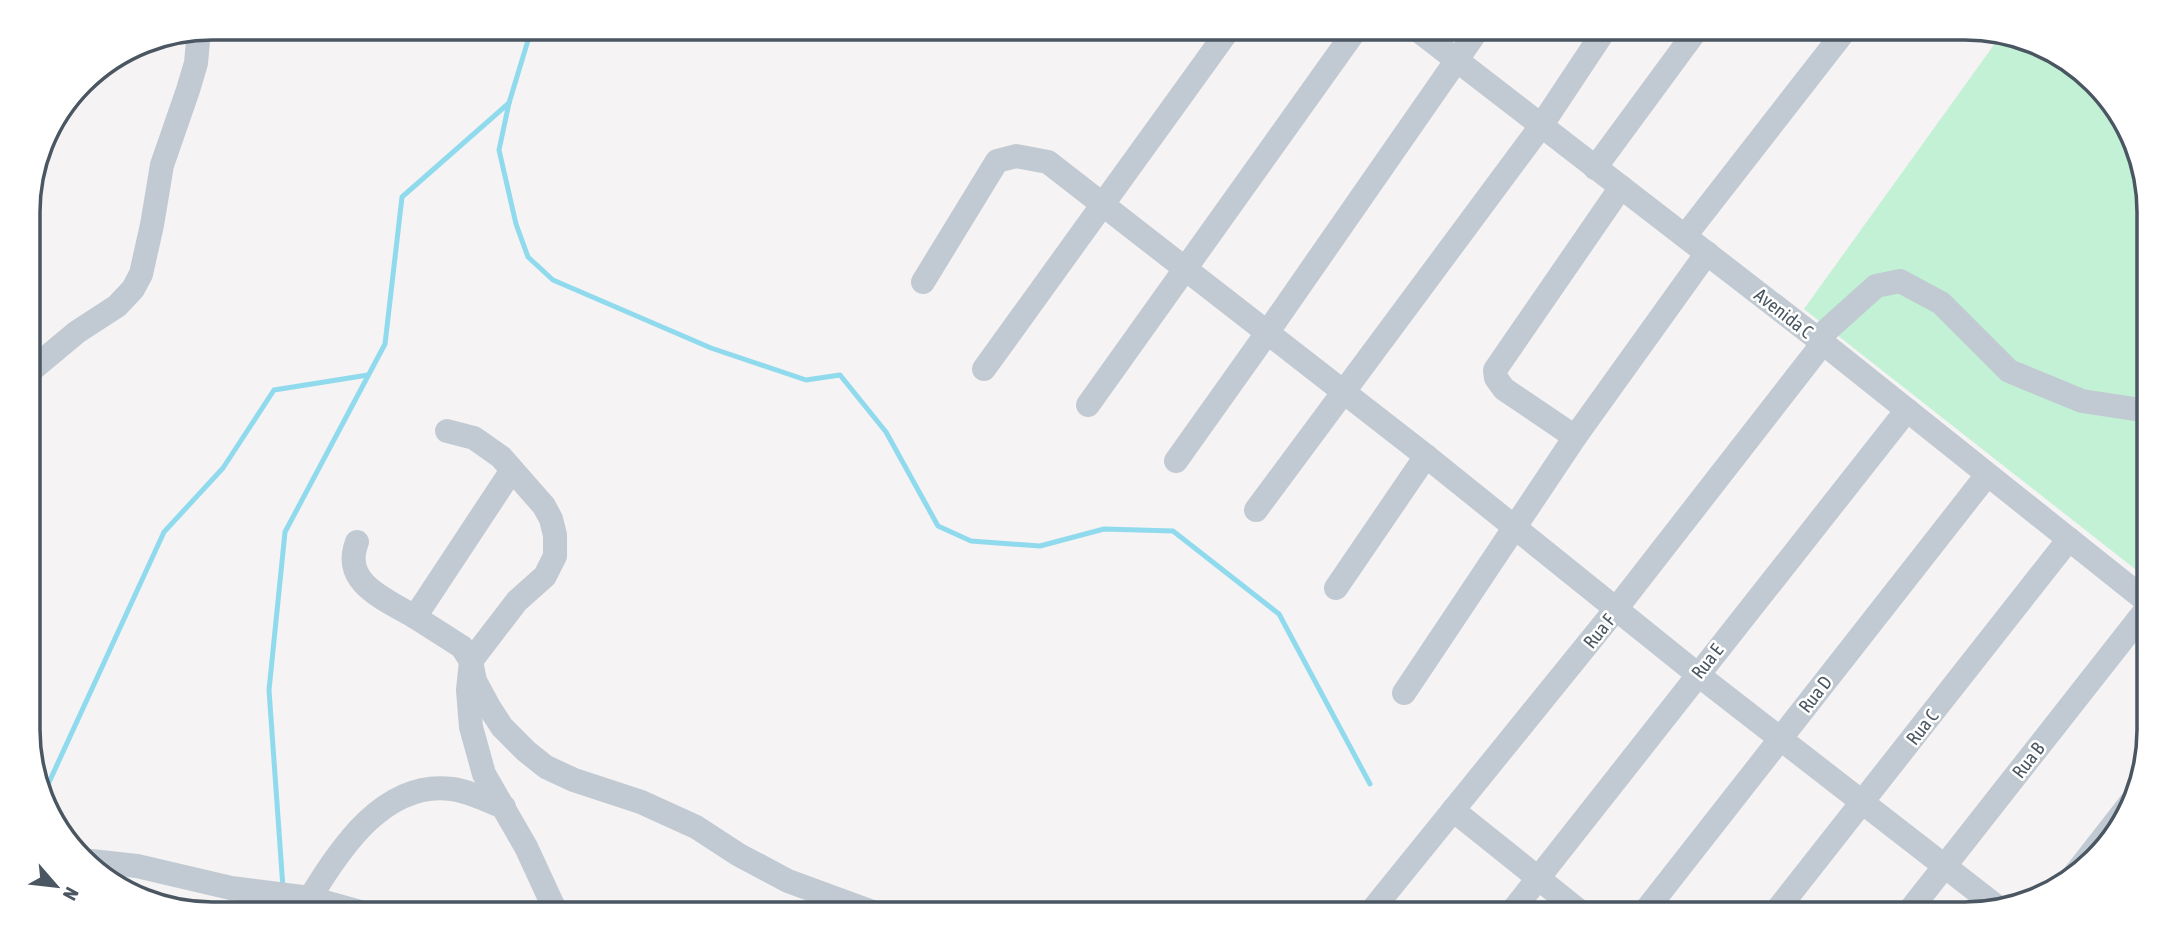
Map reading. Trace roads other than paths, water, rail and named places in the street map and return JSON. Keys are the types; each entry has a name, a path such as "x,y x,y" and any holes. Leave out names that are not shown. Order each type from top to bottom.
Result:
{"street":[{"path":"984,369 1221,40"},
{"path":"1088,405 1348,40"},
{"name":"Avenida C","path":"1430,40 1820,341 2137,595"},
{"path":"1176,461 1470,40"},
{"path":"1256,510 1541,126 1598,40"},
{"path":"1595,168 1689,40"},
{"path":"1685,236 1838,40"},
{"path":"41,362 77,332 117,306 133,289 141,274 149,244 162,165 196,63 198,41"},
{"path":"923,282 997,161 1016,156 1048,162 1988,899"},
{"path":"1575,437 1504,389 1496,379 1495,370 1621,187"},
{"path":"1404,693 1575,437 1707,253"},
{"name":"Rua F","path":"1379,901 1616,609 1820,341 1877,286 1900,281 1941,303 2009,371 2082,401 2137,409"},
{"name":"Rua E","path":"1520,901 1907,410"},
{"path":"447,431 474,438 501,457 544,506 555,535 555,556 545,576 517,601 471,661 468,690 471,727 484,774 526,847 551,902"},
{"path":"1336,588 1426,456"},
{"path":"415,617 512,470"},
{"name":"Rua D","path":"1653,901 1987,475"},
{"name":"Rua C","path":"1784,901 2068,539"},
{"path":"357,542 352,555 353,567 359,579 373,591 462,647 471,661 481,695 502,727 546,767 574,780 641,802 696,827 739,855 788,881 844,902"},
{"name":"Rua B","path":"1917,901 2137,620"},
{"path":"310,898 364,824 396,799 419,790 455,789 504,807"},
{"path":"1453,810 1567,901"},
{"path":"104,862 137,866 231,888 324,902"}],"waterway":[{"path":"283,888 269,690 285,532 385,344 402,197 509,103 528,41"},
{"path":"509,103 499,150 516,224 528,257 553,280 711,348 806,380 840,375 886,432 938,526 971,541 1040,546 1104,529 1173,531 1279,614 1370,784"},
{"path":"49,783 164,532 223,468 274,390 368,375"}]}
